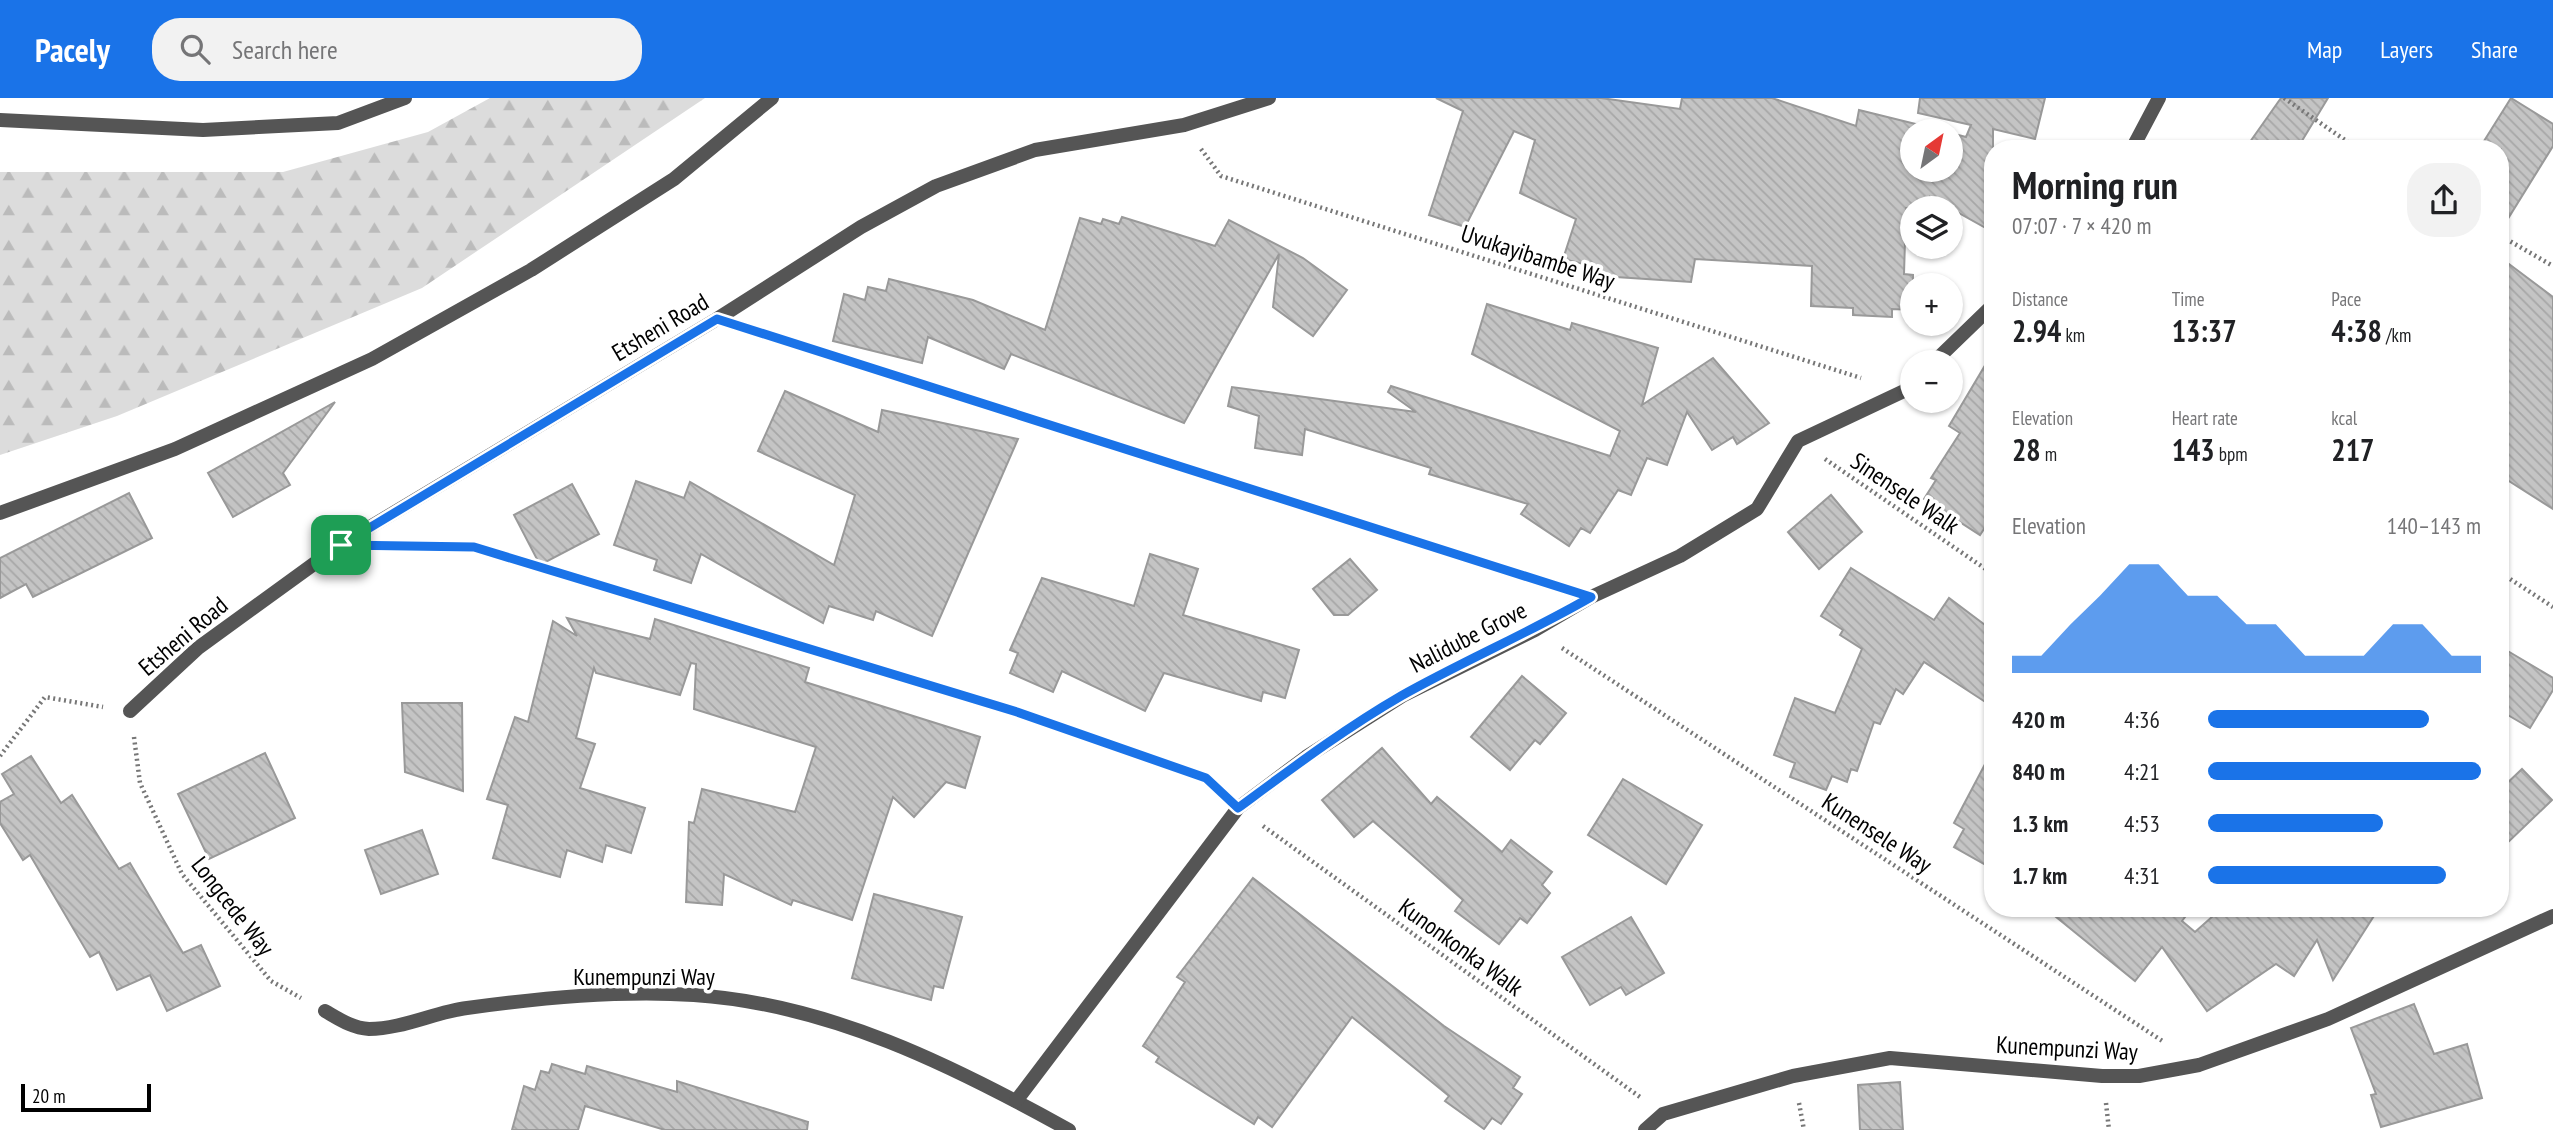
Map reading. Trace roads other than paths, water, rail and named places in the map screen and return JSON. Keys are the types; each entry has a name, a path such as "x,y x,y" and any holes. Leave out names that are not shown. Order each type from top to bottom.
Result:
{"street":[{"path":"0,120 203,130 338,123 405,98"},
{"path":"0,513 176,449 373,359 531,270 674,179 772,98"},
{"name":"Etsheni Road","path":"130,711 198,648 341,545 717,319 861,227 936,186 1035,150 1184,125 1269,98"},
{"path":"2137,140 2159,98"},
{"path":"1946,350 1984,314"},
{"name":"Nalidube Grove","path":"1016,1101 1238,808 1306,757 1402,696 1535,630 1591,597 1680,556 1757,509 1798,441 1900,391"},
{"name":"Kunempunzi Way","path":"1645,1130 1663,1114 1793,1076 1890,1058 2102,1076 2160,1074 2199,1065 2328,1019 2553,916"},
{"name":"Kunempunzi Way","path":"325,1011 344,1023 369,1029 464,1008 610,994 694,995 795,1009 897,1044 1016,1101 1069,1130"}]}
